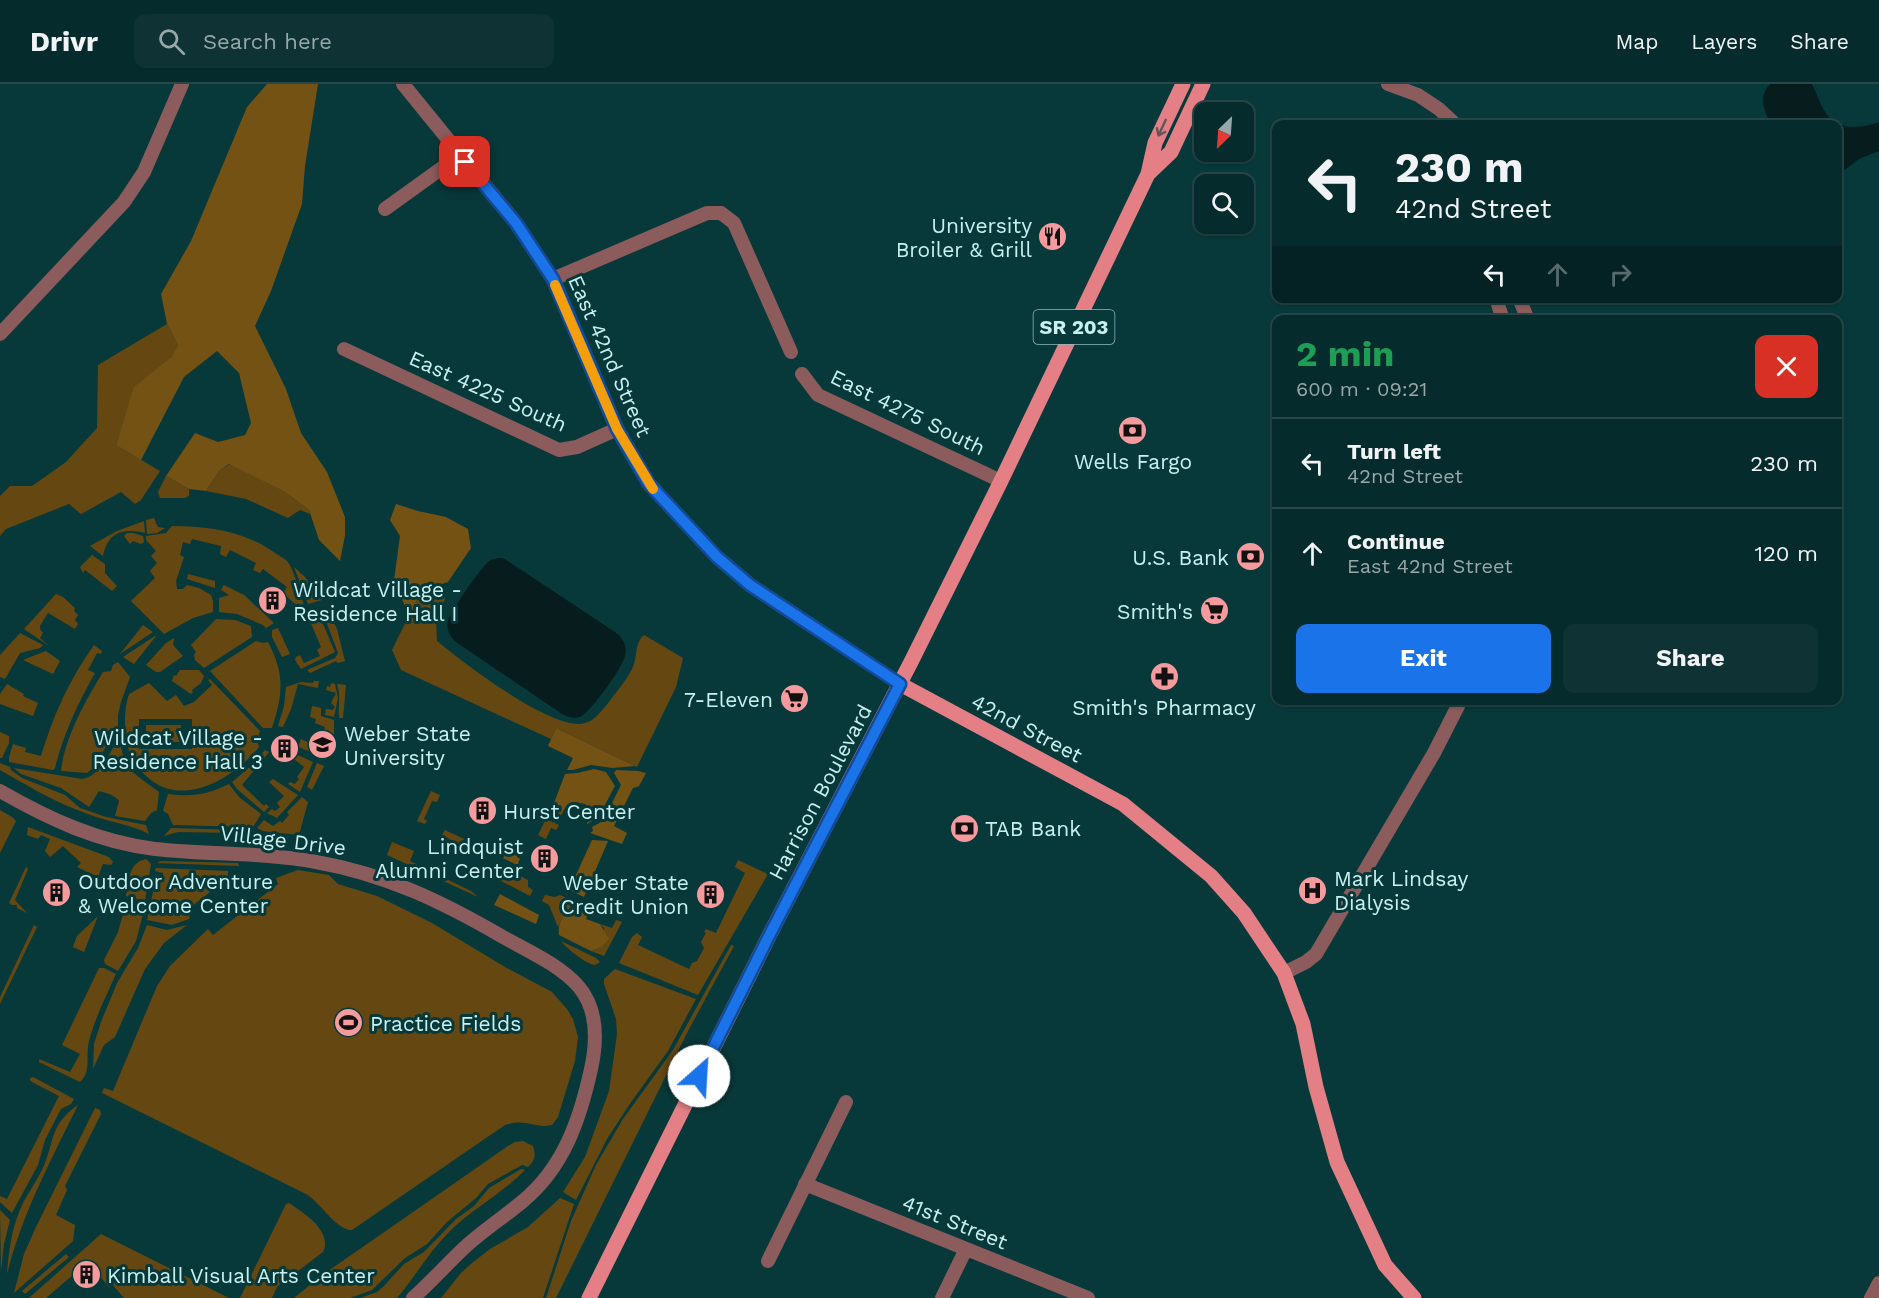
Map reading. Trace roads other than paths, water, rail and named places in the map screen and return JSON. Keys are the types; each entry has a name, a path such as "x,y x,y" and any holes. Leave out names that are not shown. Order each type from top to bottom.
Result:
{"main road":[{"name":"Harrison Boulevard","path":"589,1298 771,932 900,684 1001,481 1148,174 1155,143 1183,84"},
{"name":"Harrison Boulevard","path":"1148,174 1170,152 1203,84"},
{"name":"42nd Street","path":"900,684 1123,804 1211,876 1244,913 1284,973 1303,1024 1316,1087 1337,1162 1384,1265 1413,1298"}],"street":[{"path":"0,334 124,202 144,172 182,84"},
{"name":"East 42nd Street","path":"404,84 516,223 553,279 617,429 649,484 717,557"},
{"path":"1388,84 1405,89 1424,99 1450,120"},
{"path":"385,210 460,155"},
{"path":"553,279 707,213 721,213 734,223 791,352"},
{"name":"East 4225 South","path":"344,349 560,450 577,447 617,429"},
{"name":"East 4275 South","path":"802,374 818,394 1001,481"},
{"name":"42nd Street","path":"717,557 773,602 900,684"},
{"path":"1284,973 1306,963 1316,954 1434,753 1458,705"},
{"name":"Village Drive","path":"0,791 64,825 127,844 155,849 246,854 315,861 367,873 422,894 486,927 550,964 579,987 591,1012 595,1041 587,1090 574,1131 558,1161 534,1191 464,1248 445,1268"},
{"path":"768,1261 846,1102"},
{"name":"41st Street","path":"805,1185 1088,1298"},
{"path":"942,1298 966,1249"},
{"path":"413,1298 445,1268"},
{"path":"425,1298 445,1268"},
{"path":"1871,1298 1879,1282"}],"water":[{"path":"1770,84 1812,84 1822,107 1833,120 1769,120 1764,109 1763,99"},
{"path":"1879,122 1879,151 1859,159 1842,172 1842,125 1857,127"},
{"path":"503,558 618,634 623,641 626,650 619,670 598,699 580,717 562,714 456,642 449,633 450,616 473,580 489,561"}],"place":[{"name":"University Broiler & Grill","path":"1053,237"},
{"name":"Wells Fargo","path":"1133,430"},
{"name":"U.S. Bank","path":"1250,557"},
{"name":"Wildcat Village - Residence Hall I","path":"272,601"},
{"name":"Smith's","path":"1214,611"},
{"name":"Smith's Pharmacy","path":"1164,676"},
{"name":"7-Eleven","path":"794,699"},
{"name":"Weber State University","path":"323,745"},
{"name":"Wildcat Village - Residence Hall 3","path":"284,749"},
{"name":"Hurst Center","path":"482,811"},
{"name":"TAB Bank","path":"964,828"},
{"name":"Lindquist Alumni Center","path":"544,858"},
{"name":"Mark Lindsay Dialysis","path":"1313,890"},
{"name":"Outdoor Adventure & Welcome Center","path":"57,893"},
{"name":"Weber State Credit Union","path":"710,894"},
{"name":"Practice Fields","path":"349,1023"},
{"name":"Kimball Visual Arts Center","path":"86,1275"}]}
